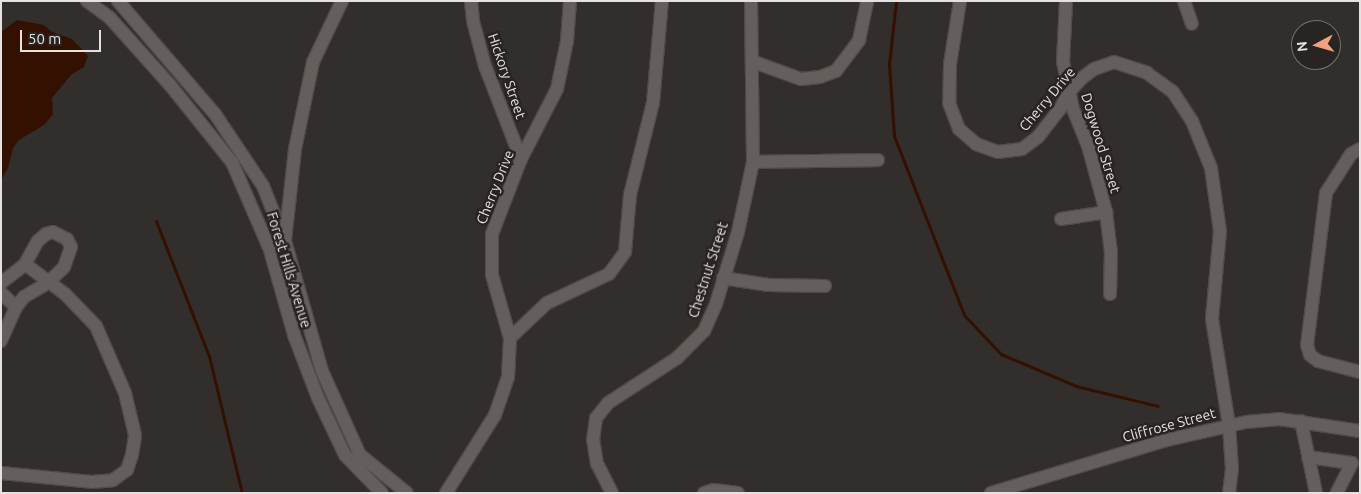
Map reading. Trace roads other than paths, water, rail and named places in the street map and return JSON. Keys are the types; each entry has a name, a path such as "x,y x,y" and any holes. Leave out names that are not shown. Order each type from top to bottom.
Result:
{"street":[{"name":"Forest Hills Avenue","path":"87,1 110,18 150,62 232,162 270,250 294,334 318,398 345,455 382,493"},
{"name":"Forest Hills Avenue","path":"118,1 215,114 263,186 285,241 322,371 360,456 408,493"},
{"path":"270,250 285,241 295,149 313,62 342,1"},
{"name":"Hickory Street","path":"471,1 472,20 485,66 521,159"},
{"name":"Cherry Drive","path":"446,493 495,415 508,376 510,338 489,256 492,234 521,159 557,89 567,41 570,1"},
{"path":"510,338 547,303 609,274 625,252 630,195 653,103 662,1"},
{"name":"Chestnut Street","path":"612,493 597,464 593,440 596,418 608,402 677,358 704,331 723,278 747,197 753,162 754,62 751,1"},
{"path":"754,62 801,79 820,77 836,71 859,40 867,1"},
{"name":"Cherry Drive","path":"960,1 950,64 949,103 959,129 976,144 998,152 1022,149 1038,137 1060,109 1069,92 1094,69 1114,62 1132,65 1173,92 1192,121 1210,168 1220,231 1212,319 1229,424 1229,493"},
{"name":"Dogwood Street","path":"1066,1 1062,37 1069,92 1106,212 1111,250 1110,294"},
{"path":"1184,1 1192,24"},
{"path":"1360,149 1350,154 1326,193 1307,345 1310,355 1318,361 1360,372"},
{"path":"753,162 878,160"},
{"path":"1061,219 1106,212"},
{"path":"1,283 25,264 38,241 46,234 62,234 71,247 70,255 64,267 50,282 31,291 16,307 2,335"},
{"path":"1,474 92,482 112,480 127,470 132,455 134,435 125,392 110,354 96,326 50,282 25,264"},
{"path":"723,278 768,285 825,286"},
{"path":"1,293 16,307"},
{"name":"Cliffrose Street","path":"991,493 1163,441 1229,424 1274,419 1301,421 1360,431"},
{"path":"1301,421 1316,493"},
{"path":"1308,456 1352,463 1337,493"},
{"path":"704,493 714,490 738,493"}],"waterway":[{"path":"896,1 889,64 894,136 964,315 1001,354 1076,386 1158,406"},
{"path":"156,221 209,356 242,493"}]}
